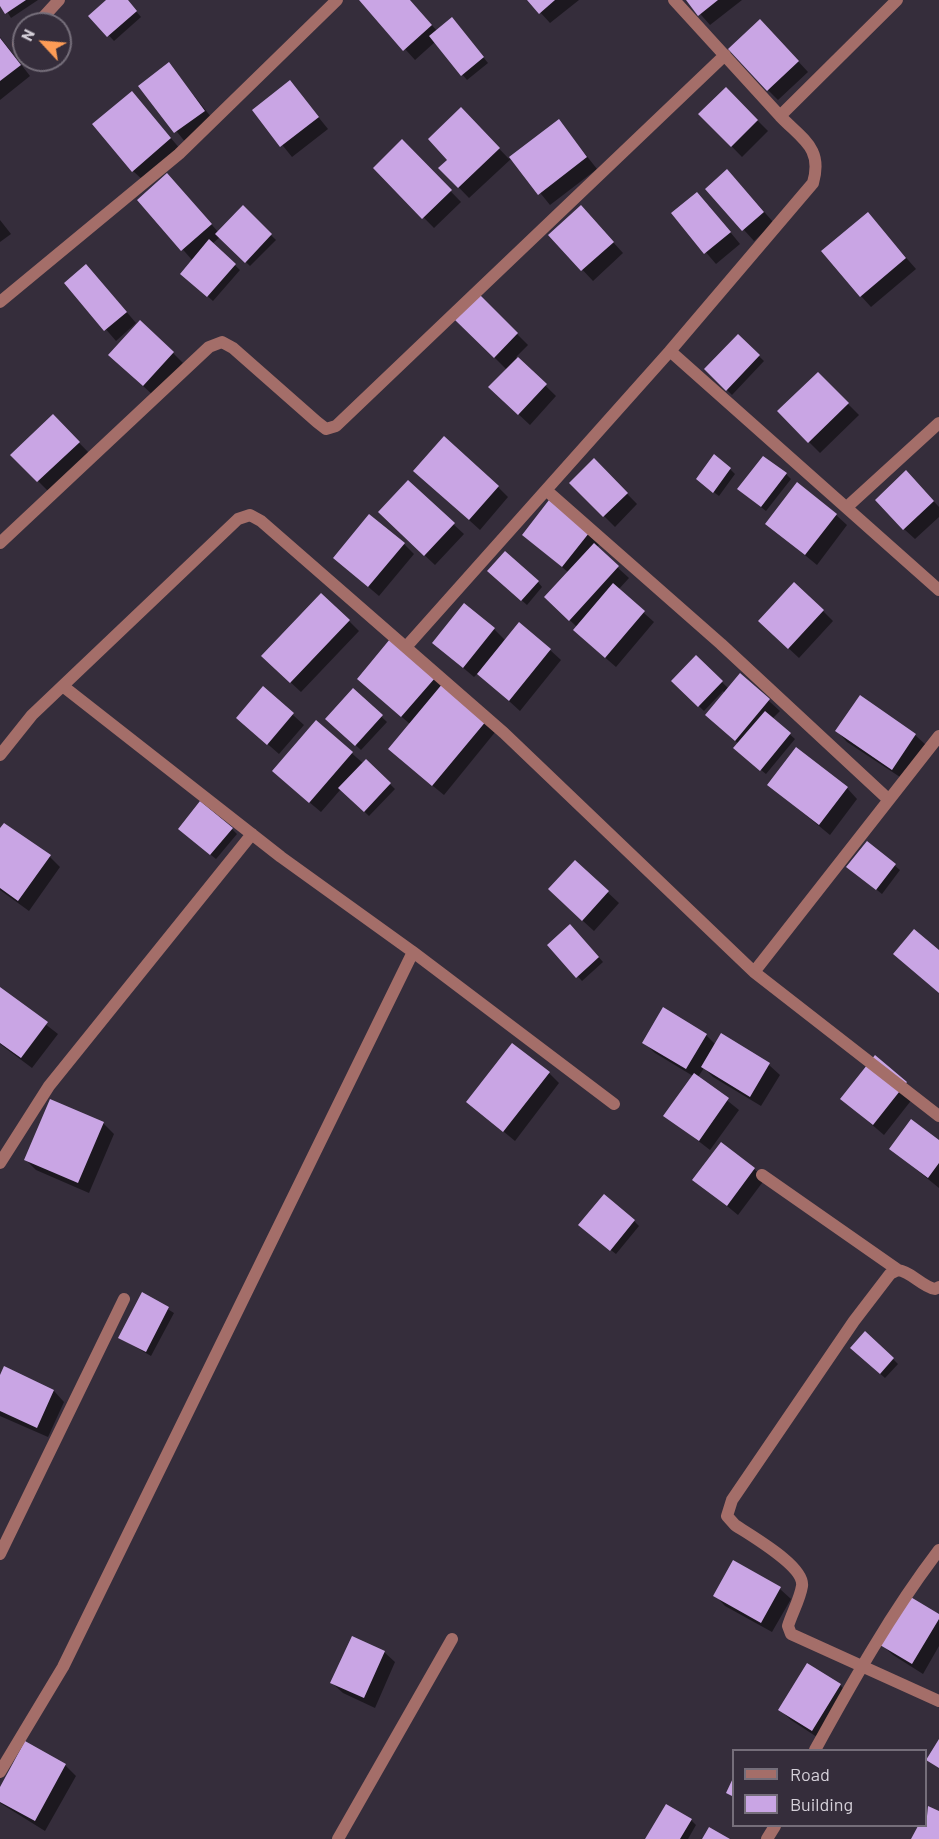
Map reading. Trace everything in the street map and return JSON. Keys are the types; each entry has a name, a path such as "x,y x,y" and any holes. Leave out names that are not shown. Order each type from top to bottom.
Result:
{"street":[{"path":"48,12 59,0"},
{"path":"0,302 179,154 337,0"},
{"path":"406,646 670,351 813,183 817,168 816,153 674,0"},
{"path":"780,116 897,0"},
{"path":"0,543 209,347 222,342 233,348 316,422 326,429 336,426 725,55"},
{"path":"670,351 848,506 939,590"},
{"path":"848,506 939,423"},
{"path":"546,490 721,644 889,800"},
{"path":"0,755 32,715 238,519 250,515 261,521 504,733 754,972 939,1116"},
{"path":"64,687 252,834 614,1104"},
{"path":"754,972 939,736"},
{"path":"0,1163 49,1086 252,834"},
{"path":"0,1772 63,1667 413,952"},
{"path":"762,1175 898,1270 906,1271 926,1287 935,1289 939,1287"},
{"path":"898,1270 890,1274 854,1321 732,1500 727,1516 735,1526 795,1568 802,1578 802,1587 788,1626 791,1634 939,1701"},
{"path":"0,1554 124,1299"},
{"path":"816,1749 861,1667 911,1588 939,1550"},
{"path":"338,1839 452,1639"}],"building":[{"path":"0,0 26,0 5,14 0,6"},
{"path":"106,0 128,0 137,11 107,37 88,16"},
{"path":"359,0 410,0 432,25 403,51"},
{"path":"527,0 555,0 539,14"},
{"path":"686,0 718,0 698,16"},
{"path":"452,17 484,57 461,76 429,36"},
{"path":"760,19 799,61 767,91 728,49"},
{"path":"0,38 12,53 12,72 0,81"},
{"path":"169,62 205,111 174,133 138,86"},
{"path":"290,80 319,117 280,147 252,110"},
{"path":"726,87 758,120 731,147 698,114"},
{"path":"132,91 171,138 132,172 92,124"},
{"path":"461,107 500,148 458,188 438,168 447,160 428,139"},
{"path":"559,119 587,157 538,195 509,157"},
{"path":"402,139 452,190 422,219 373,168"},
{"path":"727,169 764,212 742,231 705,189"},
{"path":"167,173 212,224 181,251 137,200"},
{"path":"697,192 731,232 704,254 671,213"},
{"path":"243,205 272,234 245,263 215,234"},
{"path":"581,205 614,242 581,271 548,235"},
{"path":"868,212 906,258 860,297 821,251"},
{"path":"209,239 236,264 207,297 180,274"},
{"path":"86,264 127,312 104,331 64,283"},
{"path":"480,295 518,333 494,358 455,320"},
{"path":"140,320 174,352 143,386 108,355"},
{"path":"738,334 760,355 726,391 704,369"},
{"path":"518,357 547,384 518,415 488,387"},
{"path":"818,372 849,403 808,443 777,411"},
{"path":"53,414 80,442 37,482 10,455"},
{"path":"444,436 499,486 469,520 413,471"},
{"path":"714,454 731,468 713,493 696,479"},
{"path":"763,456 787,473 761,507 737,489"},
{"path":"594,458 628,493 603,517 569,483"},
{"path":"906,470 934,501 903,530 875,500"},
{"path":"408,480 455,523 424,556 378,512"},
{"path":"797,482 837,514 805,555 765,524"},
{"path":"549,500 589,533 562,567 522,535"},
{"path":"369,514 405,543 368,587 333,558"},
{"path":"594,543 619,566 569,621 544,597"},
{"path":"505,551 539,581 521,601 487,571"},
{"path":"794,582 824,610 788,649 758,621"},
{"path":"613,583 645,611 605,658 573,630"},
{"path":"321,593 350,620 290,683 261,656"},
{"path":"464,603 495,628 463,668 432,643"},
{"path":"519,622 551,649 509,701 477,674"},
{"path":"390,639 435,678 401,717 357,679"},
{"path":"696,655 723,681 698,707 671,681"},
{"path":"740,673 770,699 735,741 705,715"},
{"path":"443,683 487,720 432,786 388,749"},
{"path":"263,686 294,713 267,745 236,718"},
{"path":"353,688 383,715 355,746 325,719"},
{"path":"860,695 916,734 892,770 835,731"},
{"path":"765,711 791,733 760,771 733,748"},
{"path":"316,720 353,752 309,803 272,771"},
{"path":"796,747 848,787 819,825 767,785"},
{"path":"366,759 391,783 364,812 338,788"},
{"path":"200,801 233,828 210,855 178,829"},
{"path":"4,823 51,855 18,901 0,888 0,828"},
{"path":"867,841 896,864 876,890 846,867"},
{"path":"575,860 609,891 582,921 548,889"},
{"path":"570,924 599,957 576,978 547,945"},
{"path":"914,929 939,950 939,993 893,954"},
{"path":"0,987 48,1022 21,1058 0,1043"},
{"path":"663,1007 707,1034 686,1069 642,1043"},
{"path":"721,1033 770,1063 750,1097 701,1067"},
{"path":"512,1043 550,1072 503,1132 466,1102"},
{"path":"875,1055 907,1082 873,1125 840,1099"},
{"path":"694,1073 729,1098 699,1141 663,1116"},
{"path":"50,1099 104,1122 78,1183 24,1160"},
{"path":"911,1119 939,1140 939,1163 928,1178 889,1149"},
{"path":"721,1142 755,1168 727,1206 692,1180"},
{"path":"604,1194 635,1220 610,1251 578,1225"},
{"path":"142,1292 169,1307 146,1352 118,1338"},
{"path":"865,1331 894,1358 880,1374 850,1348"},
{"path":"4,1366 54,1390 37,1428 0,1411 0,1375"},
{"path":"733,1560 781,1587 761,1623 713,1596"},
{"path":"909,1596 939,1614 939,1619 912,1664 880,1645"},
{"path":"352,1636 385,1651 364,1698 330,1683"},
{"path":"807,1663 841,1684 812,1731 778,1710"},
{"path":"939,1739 939,1768 927,1758"},
{"path":"25,1741 66,1764 35,1821 0,1802 0,1787"},
{"path":"732,1780 732,1796 726,1793"},
{"path":"666,1804 692,1819 680,1839 645,1839"},
{"path":"928,1806 939,1811 939,1839 911,1839 917,1827 927,1827"},
{"path":"709,1827 730,1839 702,1839"}]}
